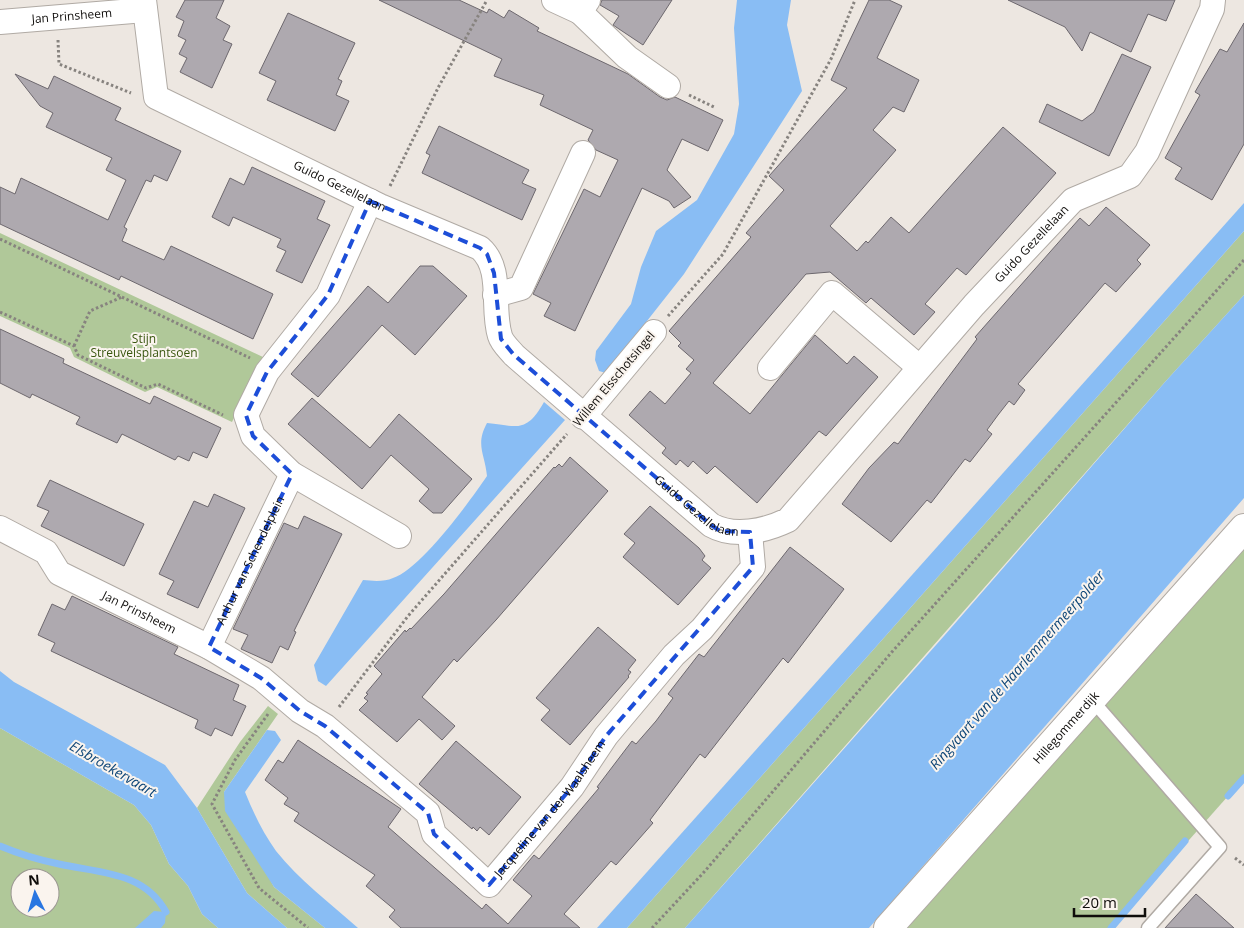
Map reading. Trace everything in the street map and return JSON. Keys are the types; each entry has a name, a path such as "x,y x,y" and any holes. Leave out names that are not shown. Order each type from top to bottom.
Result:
{"street":[{"path":"554,0 584,6 627,57 668,86"},
{"name":"Guido Gezellelaan","path":"156,98 375,204 480,248 487,254 494,273 501,339 514,355 583,417 711,525 720,530 750,532 774,526 788,520 919,367 1073,200 1130,176 1147,152 1212,9 1213,0"},
{"path":"144,5 156,98"},
{"name":"Jan Prinsheem","path":"0,22 144,5"},
{"path":"495,295 521,288 583,153"},
{"path":"375,204 328,295 267,372 246,415 253,436 292,474 398,536"},
{"path":"770,368 832,293 919,367"},
{"name":"Willem Elsschotsingel","path":"583,417 654,332"},
{"name":"Arthur van Schendelplein","path":"209,647 292,474"},
{"name":"Jan Prinsheem","path":"0,528 46,552 59,573 209,647 261,678 282,696"},
{"name":"Hillegommerdijk","path":"888,928 1244,528"},
{"name":"Jacqueline van der Waalsheem","path":"282,696 300,711 325,726 428,813 434,834 489,885 572,787 606,736 674,655 702,629 753,567 750,532"}],"lane":[{"path":"1092,700 1220,847 1148,928"}],"path":[{"path":"375,204 487,0"},
{"name":"Willem Elsschotsingel","path":"654,332 723,254 831,59 855,0"},
{"path":"59,64 136,95 156,98"},
{"path":"668,86 716,108"},
{"path":"0,238 271,367"},
{"path":"652,928 705,871 891,653 1244,260"},
{"path":"74,346 90,311 122,297"},
{"path":"0,312 74,346 78,355 146,388 158,384 231,419"},
{"name":"Willem Elsschotsingel","path":"325,726 408,616 583,417"},
{"path":"264,720 235,760 212,804 259,888 308,928"}],"highlighted area":[{"path":"370,201 480,248 487,254 494,273 501,339 514,355 711,525 720,531 750,532 753,567 606,736 572,787 489,885 434,834 428,813 325,726 300,711 261,678 209,647 292,474 253,436 246,415 267,372 328,295"}],"green space":[{"path":"1244,231 1244,295 1165,382 685,928 627,928"},
{"name":"Stijn Streuvelsplantsoen","path":"0,233 265,358 258,367 232,422 157,387 145,392 74,357 70,348 0,316"},
{"path":"1244,549 1244,778 1111,928 907,928"},
{"path":"268,706 278,714 224,792 274,887 325,928 287,928 247,893 197,808 240,742"},
{"path":"0,728 134,805 151,825 169,864 188,886 202,914 218,928 0,928"}],"water":[{"path":"737,0 791,0 787,25 802,91 684,274 606,373 599,371 595,360 596,351 631,304 641,267 656,231 697,200 734,134 739,104 734,28"},
{"path":"1244,203 1244,231 627,928 597,928"},
{"name":"Ringvaart van de Haarlemmermeerpolder","path":"1244,295 1244,498 869,928 685,928 944,636 1165,382"},
{"path":"544,402 565,420 326,686 318,681 314,665 363,580 378,581 390,579 404,572 417,562 444,533 487,476 481,444 483,431 487,423 520,426 532,419"},
{"name":"Elsbroekervaart","path":"0,671 14,682 165,765 197,808 247,893 287,928 218,928 202,914 188,886 169,864 151,825 134,805 0,728"},
{"path":"267,730 275,731 281,740 245,792 251,807 267,837 285,862 358,928 325,928 274,887 225,811 224,792"},
{"path":"154,911 166,912 165,923 161,928 135,928"}],"building":[{"path":"185,0 224,0 216,18 230,26 223,40 232,44 212,88 180,72 187,58 179,54 186,40 178,36 184,21 176,17"},
{"path":"379,0 459,0 487,13 489,9 504,18 509,10 539,28 537,31 628,74 660,97 667,100 675,97 723,120 708,151 682,139 667,170 691,197 674,208 669,201 642,188 575,331 544,316 551,303 533,294 584,189 600,197 618,160 596,150 588,140 593,130 540,105 544,95 494,76 502,59"},
{"path":"602,0 672,0 643,45 613,25 619,16 600,5"},
{"path":"869,0 889,0 902,6 877,58 919,80 904,112 893,107 873,130 896,150 830,226 857,251 866,241 868,243 891,217 909,233 1003,127 1056,173 966,275 957,268 925,304 935,312 914,335 871,298 866,303 830,272 806,274 713,383 750,414 815,335 847,364 854,356 878,377 826,436 819,431 757,503 715,466 707,474 693,461 688,467 680,460 676,465 662,453 666,448 629,415 650,391 665,404 691,373 686,369 694,360 678,346 681,343 669,331 751,237 746,233 784,190 769,176 847,88 831,80"},
{"path":"1008,0 1175,0 1166,21 1148,14 1131,52 1090,32 1082,51 1065,27"},
{"path":"288,13 355,43 338,79 342,81 336,95 349,101 335,131 267,100 276,81 259,73"},
{"path":"1244,23 1244,144 1212,200 1175,179 1182,168 1165,158 1200,95 1195,92 1220,49 1227,52"},
{"path":"1122,54 1151,67 1109,156 1039,122 1047,104 1082,121 1094,112"},
{"path":"15,74 48,89 54,76 121,108 115,120 181,151 167,181 154,175 151,182 146,180 124,227 127,229 122,241 164,260 171,246 273,294 253,339 121,276 119,280 0,224 0,187 15,194 21,178 108,220 126,180 106,170 112,158 46,127 53,113 40,106"},
{"path":"439,126 529,170 522,183 536,189 522,220 422,173 430,155 426,153"},
{"path":"252,167 325,201 317,219 330,225 302,283 276,271 286,251 277,247 281,239 233,217 229,226 212,217 230,178 244,185"},
{"path":"1106,207 1150,245 1137,260 1141,264 1116,292 1105,283 1018,384 1025,390 1014,405 1009,401 998,415 987,430 992,434 970,462 965,459 931,503 927,500 891,542 842,504 869,468 894,442 898,444 977,339 975,337 1080,218 1089,226"},
{"path":"420,266 433,266 467,296 415,355 382,325 318,397 291,374 368,286 388,303"},
{"path":"0,329 64,359 63,363 150,404 154,396 221,428 207,458 193,452 189,461 178,456 175,460 122,434 117,443 76,424 80,417 32,394 30,398 0,383"},
{"path":"312,398 370,448 399,414 472,479 442,513 433,513 419,501 429,489 391,455 362,489 288,424"},
{"path":"570,457 608,491 496,620 457,662 454,659 422,697 455,726 442,740 419,719 397,742 359,710 368,701 364,698 368,694 366,693 382,674 374,666 405,630 406,632 411,629 444,594 554,467 559,464 562,467"},
{"path":"50,480 144,524 124,566 41,526 49,511 37,506"},
{"path":"214,494 245,508 198,608 167,594 174,581 159,574 194,501 208,507"},
{"path":"650,506 699,548 705,556 702,560 711,568 678,605 623,557 635,543 624,534"},
{"path":"304,516 342,534 294,631 296,632 288,650 280,646 272,663 241,649 248,635 233,629 284,523 298,529"},
{"path":"790,547 844,589 788,663 783,658 705,758 700,754 650,820 653,823 616,865 611,861 564,914 580,928 401,928 389,917 395,910 366,886 375,875 294,821 299,813 284,804 288,798 265,780 278,760 283,763 298,740 401,809 388,827 482,909 486,904 508,924 532,896 513,880 534,855 539,859 599,788 597,787 632,741 636,744 656,721 673,698 668,694 699,654 704,657"},
{"path":"72,596 178,647 174,654 239,685 233,700 246,706 232,736 215,728 211,736 195,728 198,720 51,651 55,643 38,635 52,604 65,610"},
{"path":"598,627 636,660 628,670 631,672 629,677 570,745 541,720 550,710 536,698"},
{"path":"456,741 521,797 489,835 480,827 477,831 473,827 472,829 419,784"},
{"path":"1196,894 1234,928 1165,928"}],"waterway":[{"path":"1228,796 1244,778"},
{"path":"1111,928 1185,841"},
{"path":"0,846 37,859 104,872 133,881 145,888 157,899 166,912"}]}
